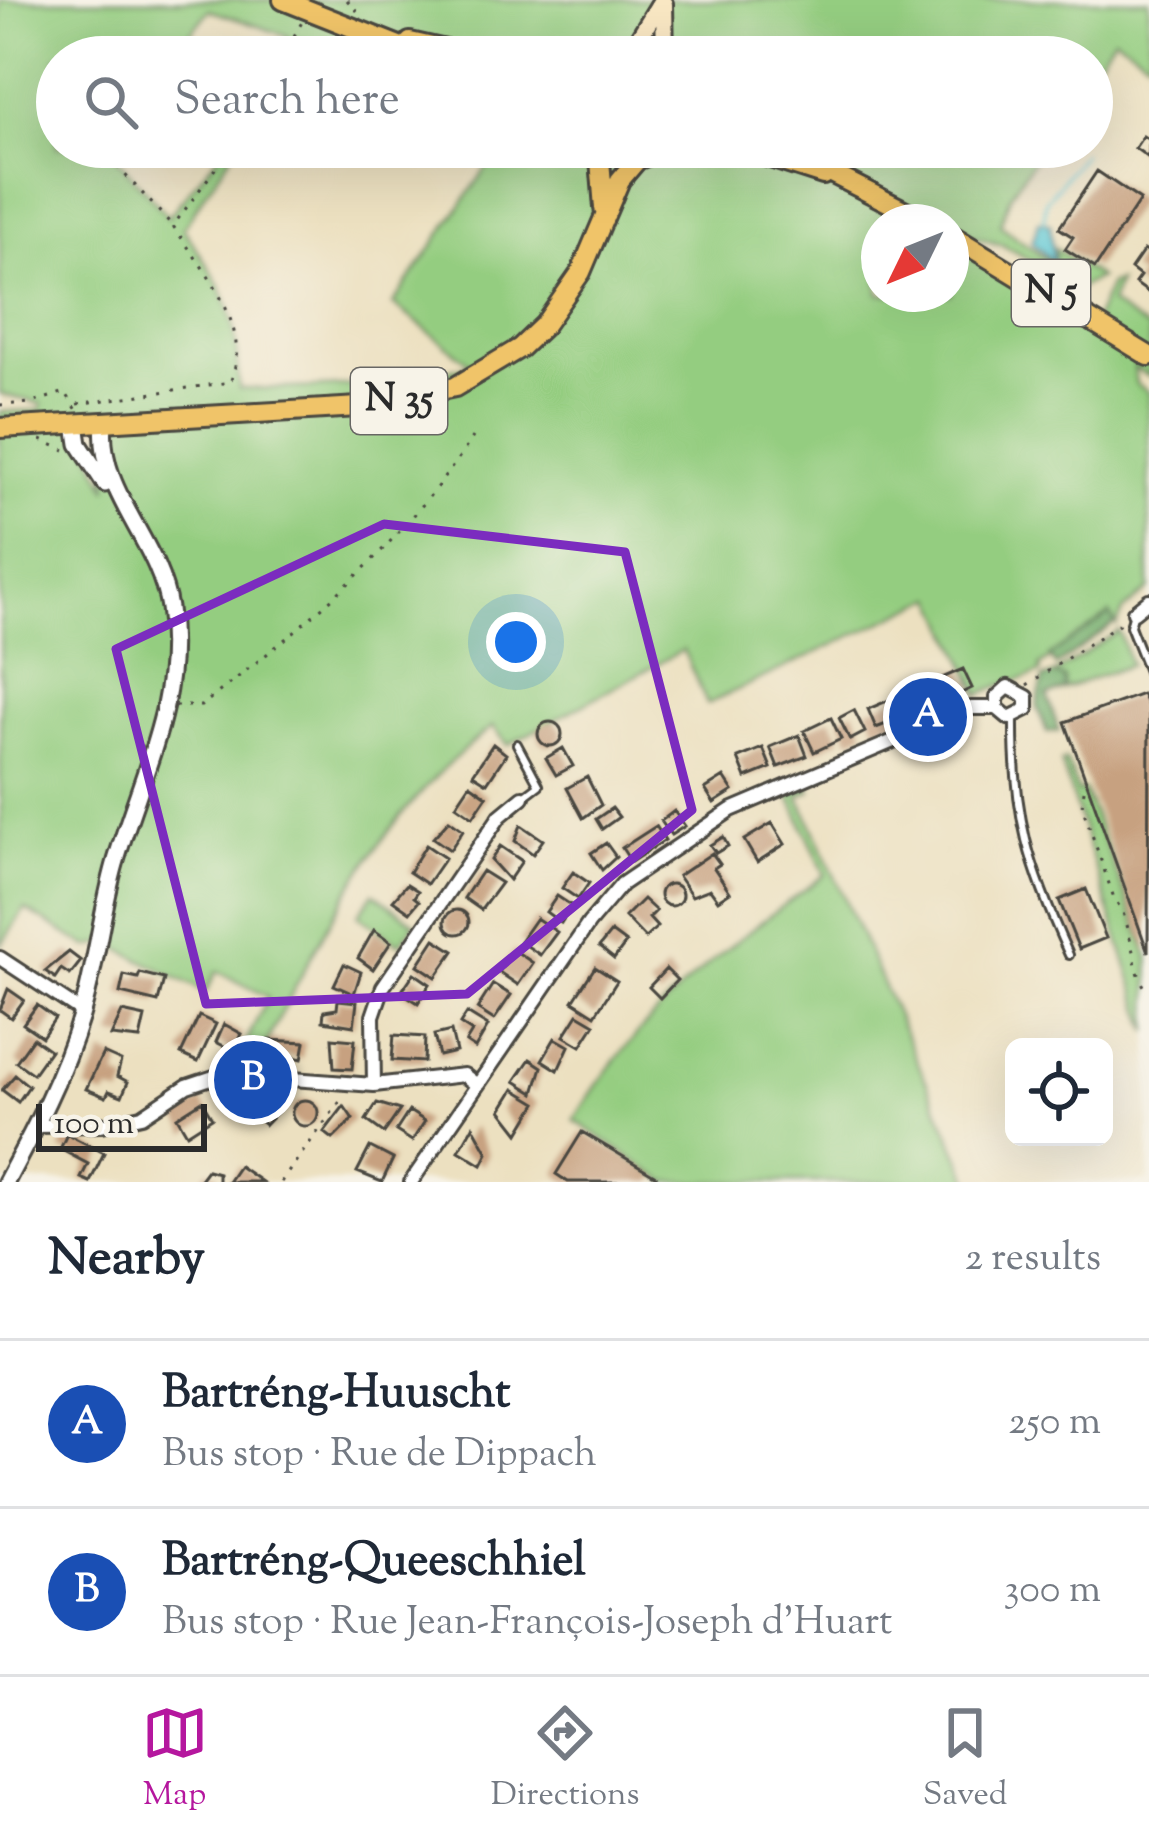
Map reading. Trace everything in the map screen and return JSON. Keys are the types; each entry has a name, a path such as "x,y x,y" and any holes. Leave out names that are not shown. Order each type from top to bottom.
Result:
{"main road":[{"path":"283,0 371,36"},
{"path":"642,36 663,0"},
{"path":"663,0 664,36"},
{"path":"358,31 381,36"},
{"name":"N 35","path":"600,168 604,212"},
{"name":"N 35","path":"0,428 77,414 104,423 359,407 455,387 488,370 544,326 580,272 604,212 632,168"},
{"path":"803,168 828,176"},
{"path":"815,168 888,204"},
{"name":"N 5","path":"969,246 1149,356"}],"street":[{"path":"77,414 92,468 134,518"},
{"path":"6,1182 37,1126 82,1012 114,869 168,705 173,652 169,606 134,518 104,468 104,423"},
{"path":"1134,612 1149,600"},
{"path":"411,1182 605,902 644,867 731,810 788,784 971,708 997,708 1014,718 1028,704 1020,688 1003,689 997,708"},
{"path":"374,1085 373,1016 383,987 500,816 523,797"},
{"path":"0,958 82,1012"},
{"path":"37,1126 101,1125 142,1115 188,1086 223,1074 352,1085 464,1075 477,1085"}],"lane":[{"path":"1134,612 1130,626 1149,674"},
{"path":"1014,718 1018,821 1039,890 1069,955"},
{"path":"517,744 539,785 523,797"}],"path":[{"path":"294,36 308,11"},
{"path":"0,405 32,403 56,392 77,414 230,382 234,341 225,305 172,226 119,168"},
{"path":"172,226 215,168"},
{"path":"168,705 201,706 304,629 416,519 473,437"},
{"path":"38,439 92,468"},
{"path":"1020,688 1058,669 1134,612"},
{"path":"1084,790 1082,806 1115,902 1125,914 1127,945 1138,961 1138,980 1149,994"},
{"path":"280,1182 352,1085"}],"highlighted area":[{"path":"384,524 625,552 692,810 467,994 206,1004 116,649"}],"green space":[{"path":"0,0 1149,0 1149,60 1113,36 288,36 209,10 189,36 36,36 36,168 125,168 168,217 208,168 222,168 183,228 227,303 239,389 385,382 471,364 393,304 487,168 1028,168 1011,194 1000,225 1047,260 1055,258 1055,248 1099,278 1080,287 1002,245 969,235 969,204 861,204 861,312 969,312 969,246 1094,320 1110,284 1118,282 1110,304 1149,330 1149,377 1134,367 1136,384 1149,392 1149,589 1123,611 1117,625 1109,615 1040,666 1041,672 980,695 935,597 707,704 683,650 508,745 493,726 451,761 383,840 328,926 254,1067 235,1065 268,997 217,971 206,992 107,943 88,947 25,909 1,945 0,412 41,410 42,404 0,394","holes":["104,423 108,489 77,424"]},
{"path":"1110,614 1115,623 1056,666 1049,656"},
{"path":"1119,631 1130,665 1064,689 1064,679 1054,674"},
{"path":"1054,674 1064,678 1064,689 1047,696 1059,731 1047,732 1037,707 1043,678"},
{"path":"1066,760 1078,792 1084,790 1149,957 1149,1032 1061,762"},
{"path":"808,786 811,791 799,796 971,1182 667,1182 574,1120 600,1080 656,1013 718,956 825,875 789,794"},
{"path":"374,893 415,923 400,944 358,915"}],"water":[{"path":"1039,221 1050,224 1053,261 1032,243"}],"building":[{"path":"1143,136 1149,140 1149,158 1135,148"},
{"path":"1097,171 1140,200 1095,268 1065,249 1073,237 1059,228"},
{"path":"1144,250 1149,253 1149,293 1135,283 1140,276 1131,269"},
{"path":"963,669 972,688 944,701 935,681"},
{"path":"929,683 937,703 908,714 900,695"},
{"path":"1142,694 1149,708 1148,952 1065,722"},
{"path":"894,698 902,718 876,728 868,709"},
{"path":"854,710 865,732 850,740 839,718"},
{"path":"831,718 841,739 814,752 804,731"},
{"path":"550,722 559,725 559,743 550,746 541,743 538,734 541,725"},
{"path":"799,735 807,756 778,767 770,747"},
{"path":"493,744 506,754 487,783 473,774"},
{"path":"563,748 573,766 556,775 546,758"},
{"path":"763,748 771,768 746,778 738,758"},
{"path":"587,777 601,805 583,818 567,788"},
{"path":"724,777 733,791 714,803 705,789"},
{"path":"470,784 487,796 473,817 456,805"},
{"path":"612,808 619,817 602,829 596,819"},
{"path":"674,811 685,826 671,835 661,821"},
{"path":"449,820 463,830 450,850 433,838"},
{"path":"772,823 785,844 757,862 744,840"},
{"path":"521,825 543,840 533,854 515,841"},
{"path":"656,826 665,840 631,862 622,848"},
{"path":"723,837 728,846 716,853 710,845"},
{"path":"606,843 616,857 602,870 591,853"},
{"path":"426,845 445,858 427,884 409,872"},
{"path":"500,846 522,861 509,880 491,860"},
{"path":"712,853 720,864 714,868 730,892 718,900 710,889 692,896 678,876"},
{"path":"482,871 501,883 481,910 464,898"},
{"path":"573,872 589,883 578,899 562,888"},
{"path":"407,884 418,891 414,897 419,901 410,912 393,900"},
{"path":"671,884 682,895 671,906 660,895"},
{"path":"1086,889 1106,938 1079,949 1059,900"},
{"path":"557,896 572,906 561,923 546,912"},
{"path":"643,899 656,911 649,918 657,927 645,938 625,917"},
{"path":"457,910 469,922 457,934 445,922"},
{"path":"536,918 557,932 540,955 520,941"},
{"path":"374,930 391,942 373,969 358,958"},
{"path":"611,932 626,943 614,959 599,947"},
{"path":"435,939 454,951 436,977 418,965"},
{"path":"514,950 533,963 518,985 499,972"},
{"path":"69,952 81,961 70,975 61,969 55,978 45,971"},
{"path":"344,964 361,972 354,994 334,985"},
{"path":"595,967 617,981 595,1015 573,1001"},
{"path":"666,969 677,980 660,998 649,987"},
{"path":"140,973 164,979 158,1002 120,993 124,975 138,978"},
{"path":"414,973 430,984 418,1003 401,992"},
{"path":"493,984 511,995 494,1020 477,1009"},
{"path":"8,989 24,1000 11,1018 0,1010"},
{"path":"338,1000 357,1002 354,1026 323,1021 324,1011 337,1009"},
{"path":"37,1005 55,1018 42,1037 23,1024"},
{"path":"122,1012 145,1017 140,1039 111,1036"},
{"path":"467,1013 488,1026 475,1048 466,1042 472,1032 460,1024"},
{"path":"578,1014 595,1024 581,1046 564,1036"},
{"path":"199,1016 216,1024 198,1062 181,1054"},
{"path":"224,1024 242,1034 234,1051 216,1042"},
{"path":"451,1031 456,1052 439,1056 434,1035"},
{"path":"394,1035 425,1037 424,1062 392,1060"},
{"path":"33,1038 50,1050 33,1074 16,1062"},
{"path":"332,1038 355,1040 352,1069 334,1068"},
{"path":"555,1038 569,1046 558,1070 542,1060"},
{"path":"269,1040 305,1042 302,1059 268,1051"},
{"path":"103,1053 121,1061 117,1076 128,1082 122,1096 109,1091 106,1097 86,1089"},
{"path":"530,1059 542,1067 534,1093 515,1081"},
{"path":"15,1075 29,1086 18,1102 2,1090"},
{"path":"514,1089 537,1103 519,1133 501,1110"},
{"path":"261,1090 281,1108 265,1125 246,1108"},
{"path":"305,1100 318,1113 305,1126 292,1113"},
{"path":"202,1101 212,1118 187,1134 177,1117"},
{"path":"377,1103 400,1110 384,1133 366,1120"},
{"path":"344,1106 353,1119 333,1139 324,1132"},
{"path":"409,1111 425,1121 412,1141 396,1131"},
{"path":"473,1126 488,1153 482,1165 459,1151"},
{"path":"582,1132 656,1176 653,1182 568,1182 556,1174"},
{"path":"67,1134 104,1153 90,1182 81,1178 88,1164 60,1149"},
{"path":"370,1147 393,1159 382,1182 357,1172"},
{"path":"239,1166 262,1182 228,1182"},
{"path":"207,1170 218,1173 218,1182 198,1182"}],"waterway":[{"path":"1044,221 1046,201 1072,168"}],"place":[{"name":"Bartréng-Huuscht","path":"928,717"},
{"name":"Bartréng-Queeschhiel","path":"253,1080"}]}
